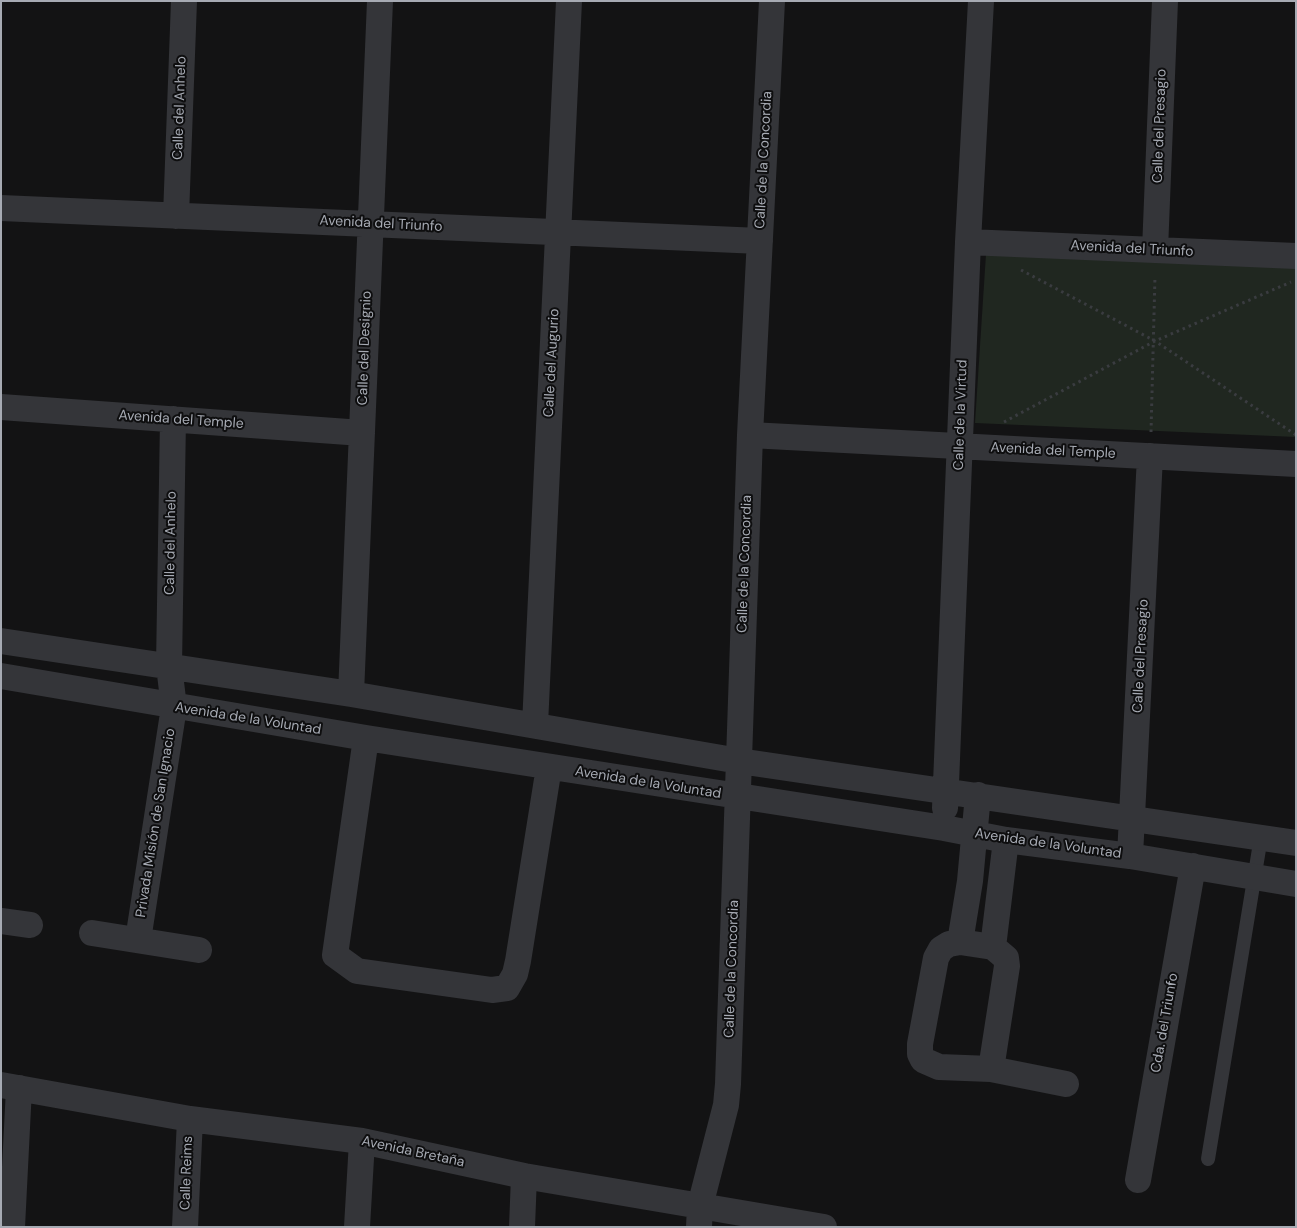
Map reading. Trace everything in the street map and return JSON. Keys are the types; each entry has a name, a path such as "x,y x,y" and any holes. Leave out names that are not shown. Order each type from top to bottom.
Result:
{"street":[{"name":"Calle del Anhelo","path":"176,216 184,1"},
{"name":"Calle del Designio","path":"351,694 380,1"},
{"name":"Calle del Augurio","path":"535,726 569,1"},
{"name":"Calle de la Concordia","path":"699,1216 719,1127 726,1105 728,1084 750,435 772,1"},
{"name":"Calle de la Virtud","path":"944,828 968,242 981,1"},
{"name":"Calle del Presagio","path":"1155,250 1165,1"},
{"name":"Avenida del Triunfo","path":"1,208 760,240"},
{"name":"Avenida del Triunfo","path":"968,242 1296,256"},
{"name":"Avenida del Temple","path":"1,407 362,433"},
{"name":"Calle del Anhelo","path":"173,419 169,666 174,707"},
{"name":"Avenida del Temple","path":"750,435 1296,464"},
{"name":"Calle del Presagio","path":"1130,856 1150,456"},
{"path":"1,641 351,694 739,761 1133,817 1296,843"},
{"name":"Avenida de la Voluntad","path":"1,676 174,707 549,768 944,828 1006,840 1130,856 1296,884"},
{"name":"Privada Misión de San Ignacio","path":"138,940 174,707"},
{"path":"366,738 335,955 357,971 492,990 507,988 515,974 518,961 549,768"},
{"path":"960,942 970,881 978,795"},
{"path":"993,947 1006,840"},
{"name":"Cda. del Triunfo","path":"1138,1180 1193,866"},
{"path":"970,881 1001,885"},
{"path":"1,921 30,925"},
{"path":"92,933 199,950"},
{"path":"991,1069 1007,966 1006,958 1002,952 993,947 960,942 949,944 941,949 936,958 920,1044 920,1054 923,1060 938,1067 991,1069 1066,1084"},
{"path":"10,1087 12,1227"},
{"name":"Avenida Bretaña","path":"10,1087 190,1119 362,1141 699,1216 824,1227"},
{"name":"Calle Reims","path":"185,1227 190,1119"},
{"path":"357,1227 362,1141"},
{"path":"522,1227 524,1176"}],"lane":[{"path":"1208,1160 1262,837"}],"path":[{"path":"1150,456 1155,341 1155,250"},
{"path":"1019,269 1155,341 1296,435"},
{"path":"1002,423 1155,341 1296,280"}],"shaded area":[{"path":"986,254 1296,266 1296,437 975,423"}]}
